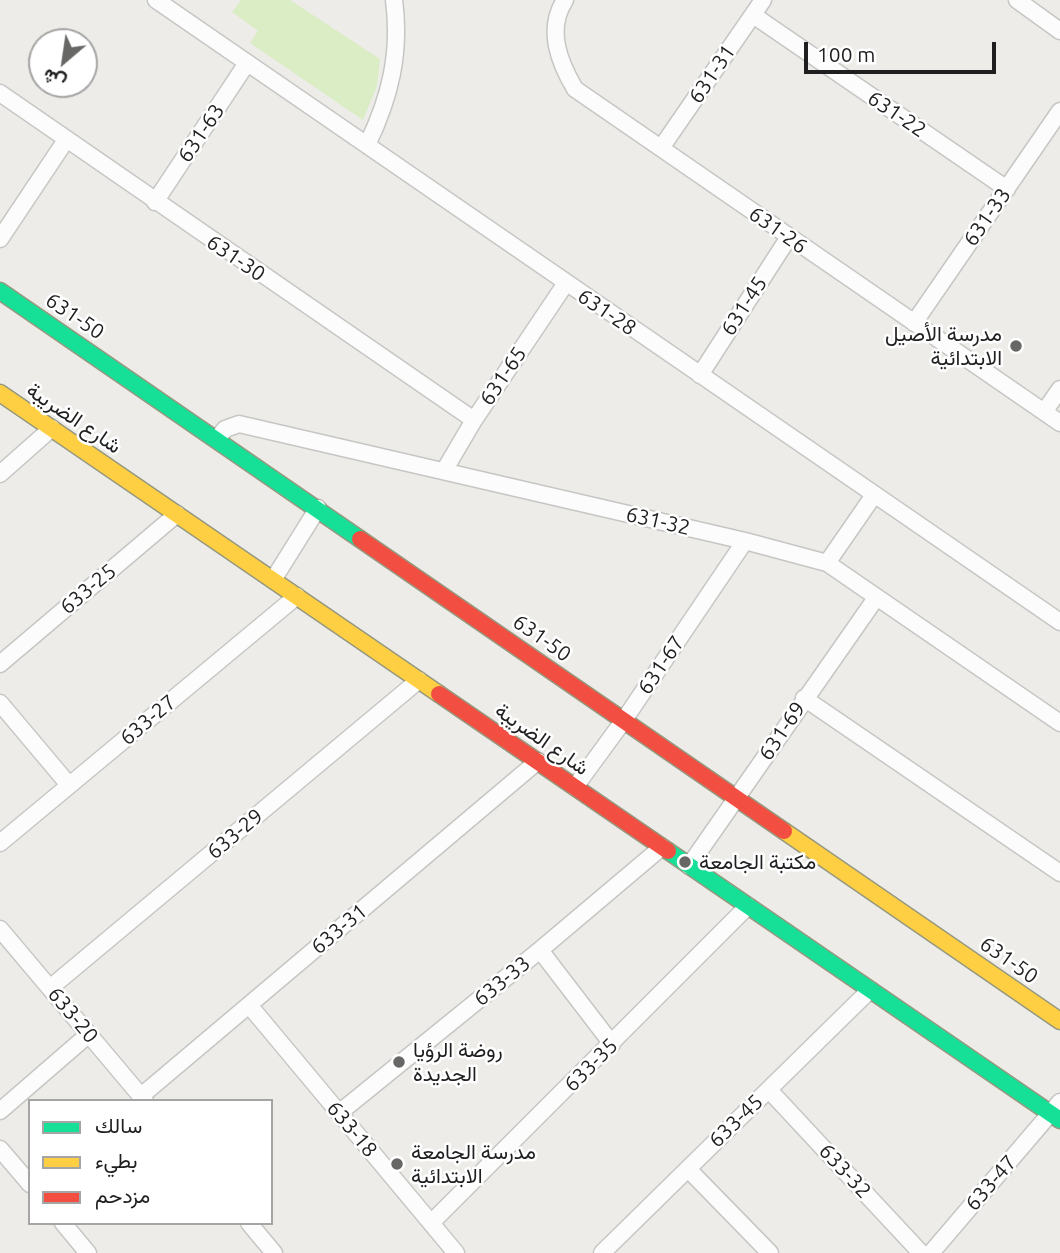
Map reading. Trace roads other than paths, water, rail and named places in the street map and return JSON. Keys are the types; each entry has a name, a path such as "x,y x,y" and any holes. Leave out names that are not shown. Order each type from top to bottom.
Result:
{"street":[{"name":"631-28","path":"156,0 1060,622"},
{"path":"367,145 383,113 394,69 394,0"},
{"name":"631-26","path":"565,0 556,25 557,46 563,68 575,89 1060,423"},
{"name":"631-31","path":"661,148 763,0"},
{"path":"1017,0 1060,31"},
{"name":"631-22","path":"753,15 1007,189"},
{"name":"631-63","path":"155,202 247,63"},
{"name":"631-30","path":"0,93 474,420"},
{"name":"631-33","path":"914,323 1060,111"},
{"path":"0,239 66,140"},
{"name":"631-45","path":"700,375 789,237"},
{"name":"631-65","path":"444,471 474,420 566,283"},
{"name":"631-50","path":"0,290 1060,1021"},
{"path":"1044,412 1060,389"},
{"name":"شارع الضريبة","path":"0,393 870,990 1057,1112"},
{"name":"631-32","path":"217,439 225,429 239,424 745,541 827,563 1060,723"},
{"path":"0,474 52,428"},
{"path":"827,563 874,495"},
{"path":"273,580 318,508"},
{"name":"633-25","path":"0,664 177,514"},
{"name":"631-67","path":"575,787 624,720 745,541"},
{"name":"633-27","path":"0,843 297,596"},
{"name":"631-69","path":"690,866 804,698 876,598"},
{"name":"633-29","path":"50,988 419,680"},
{"path":"804,698 1060,873"},
{"path":"0,703 69,785"},
{"name":"633-31","path":"143,1098 538,761"},
{"name":"633-33","path":"339,1112 540,950 662,847"},
{"name":"633-35","path":"431,1223 748,906"},
{"name":"633-20","path":"0,929 143,1098"},
{"path":"540,950 612,1044"},
{"name":"633-45","path":"602,1253 870,990"},
{"name":"633-18","path":"249,1005 456,1253"},
{"path":"0,1111 89,1034"},
{"name":"633-32","path":"769,1090 921,1253"},
{"name":"633-47","path":"931,1253 1057,1112"},
{"path":"0,1149 28,1182"},
{"path":"688,1169 768,1252"},
{"path":"65,1225 88,1253"},
{"path":"251,1225 274,1253"}],"place":[{"name":"مدرسة الأصيل الابتدائية","path":"1016,346"},
{"name":"مكتبة الجامعة","path":"685,862"},
{"name":"روضة الرؤيا الجديدة","path":"399,1062"},
{"name":"مدرسة الجامعة الابتدائية","path":"397,1164"}]}
